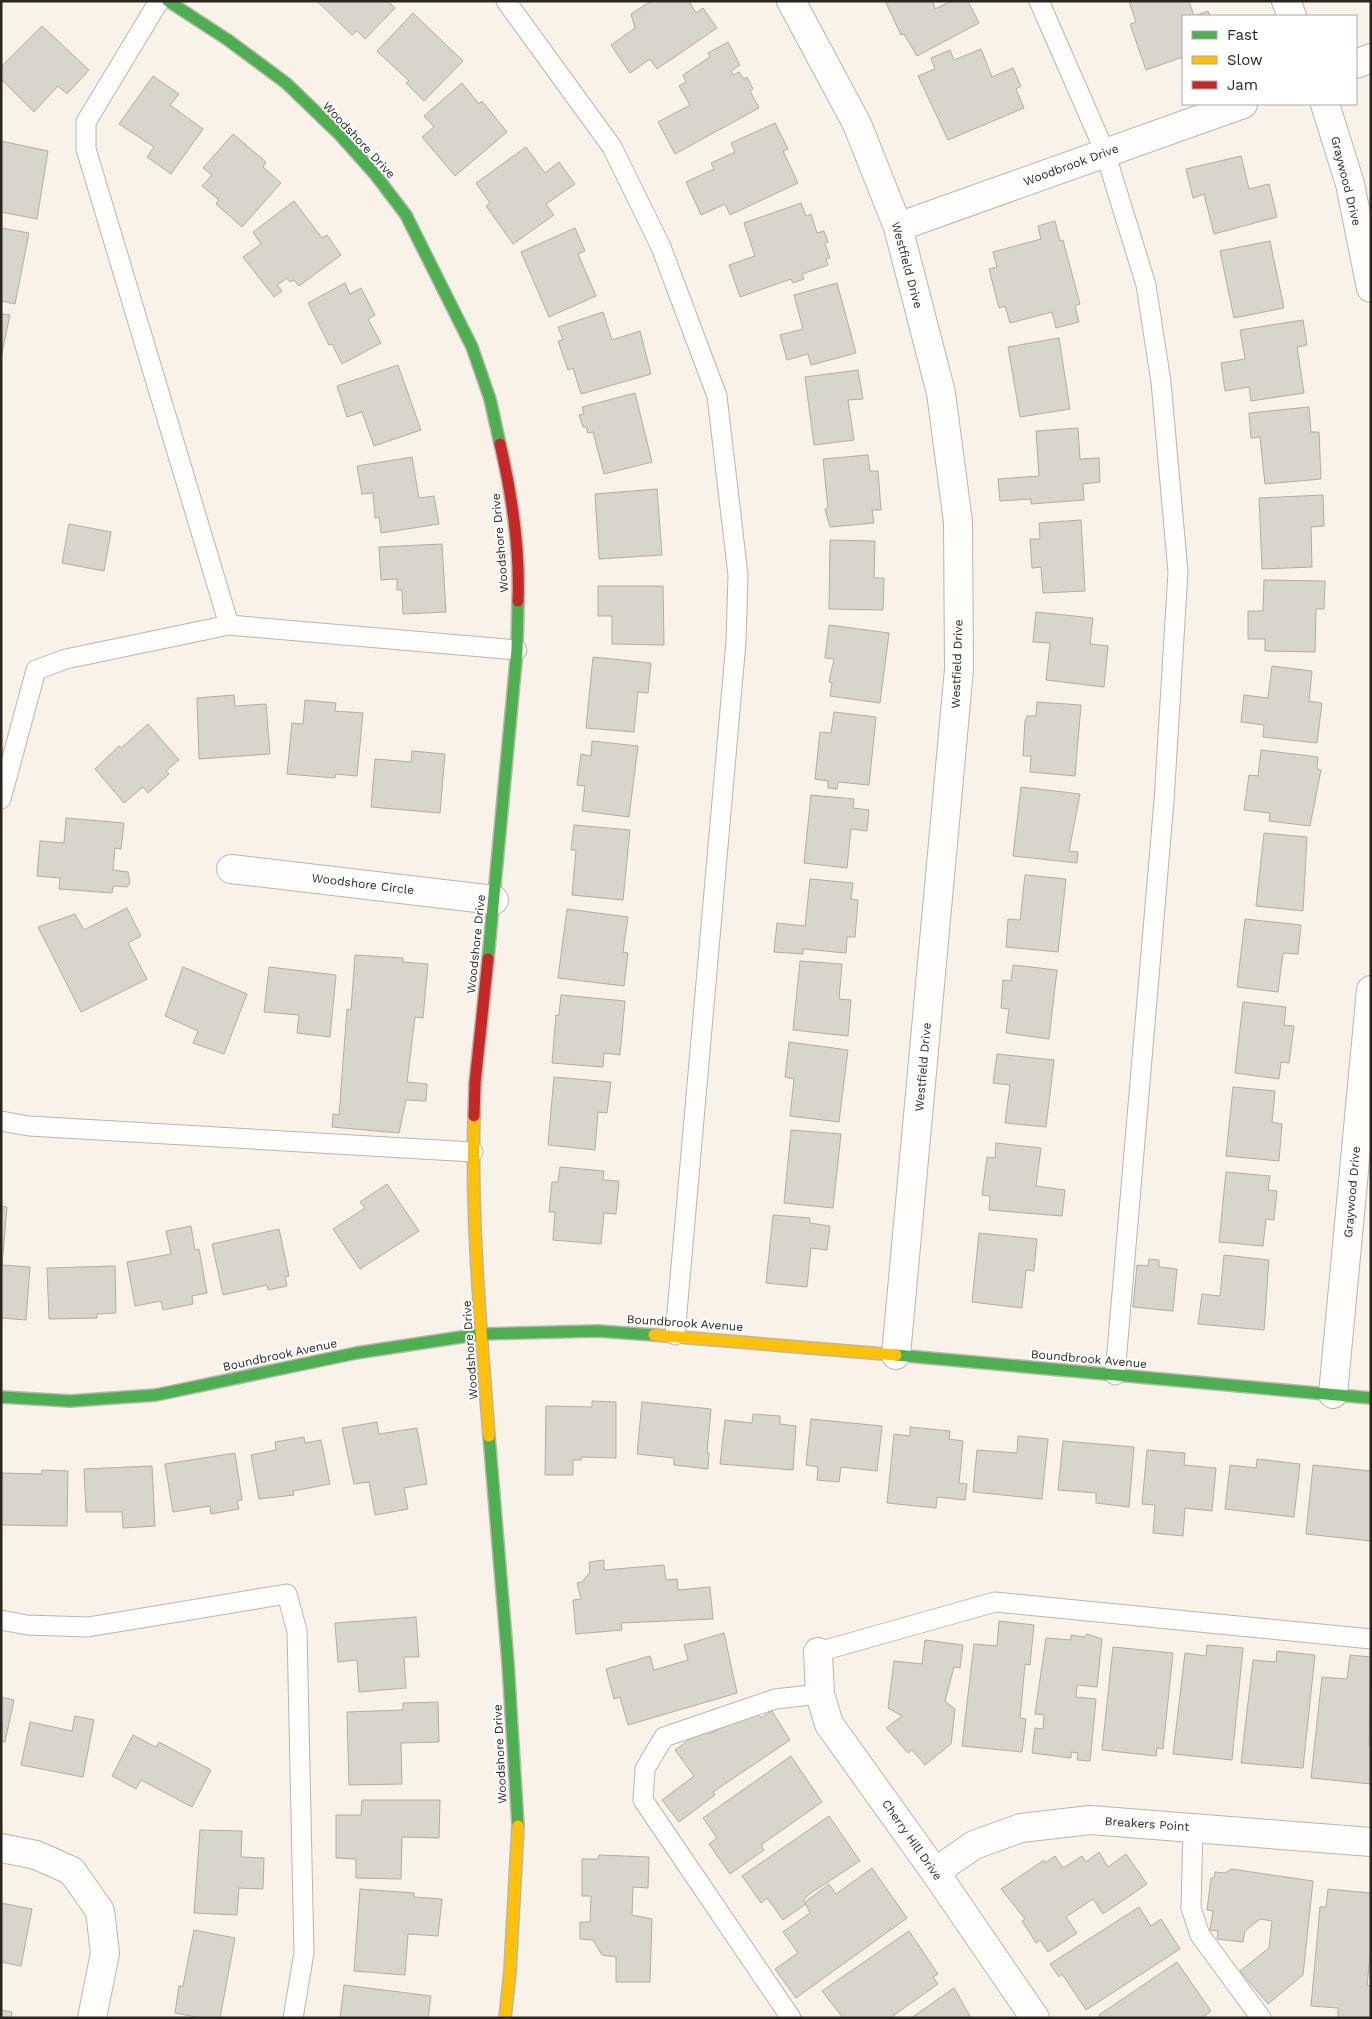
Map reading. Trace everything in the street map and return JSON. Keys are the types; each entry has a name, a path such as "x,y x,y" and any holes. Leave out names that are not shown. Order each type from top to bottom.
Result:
{"street":[{"name":"Woodshore Drive","path":"168,1 228,40 286,83 374,173 406,215 472,347 490,399 508,477 519,574 517,650 475,1083 473,1152 482,1334 508,1663 518,1829 510,1971 505,2018"},
{"name":"Westfield Drive","path":"791,1 857,124 898,227 941,393 958,522 959,669 896,1356"},
{"path":"1286,1 1292,15"},
{"path":"1357,64 1371,58"},
{"name":"Woodbrook Drive","path":"898,227 1240,105"},
{"name":"Graywood Drive","path":"1325,105 1350,184 1371,288"},
{"name":"Woodshore Circle","path":"231,869 494,900"},
{"name":"Graywood Drive","path":"1333,1394 1371,990"},
{"name":"Boundbrook Avenue","path":"1,1397 70,1401 156,1395 356,1353 482,1334 598,1331 675,1335 1371,1398"},
{"name":"Cherry Hill Drive","path":"818,1652 820,1694 829,1724 935,1872 1035,2018"},
{"name":"Breakers Point","path":"935,1872 974,1845 1021,1828 1090,1820 1371,1842"},
{"path":"1,1848 36,1855 72,1871 100,1911 105,1953 92,2018"}],"lane":[{"path":"159,1 86,122 86,149 229,625"},
{"path":"506,1 612,147 661,246 717,396 738,575 736,642 675,1335"},
{"path":"1038,1 1105,152 1146,285 1161,382 1178,572 1164,801 1115,1375"},
{"path":"1,799 36,670 66,659 229,625 517,650"},
{"path":"1,1121 29,1126 473,1152"},
{"path":"1,1620 27,1626 88,1627 287,1594 297,1631 304,1953 294,2018"},
{"path":"818,1652 995,1602 1371,1639"},
{"path":"791,2018 643,1800 645,1769 664,1738 775,1698 820,1694"},
{"path":"1193,1828 1191,1908 1200,1935 1260,2018"}],"building":[{"path":"317,1 388,1 395,8 365,39 357,31 352,35"},
{"path":"651,1 693,1 690,3 696,13 703,8 717,28 657,69 650,59 630,73 611,45 635,28 631,14"},
{"path":"885,1 933,1 935,9 951,1 968,1 979,23 917,56 904,34 901,35"},
{"path":"1129,1 1189,1 1194,15 1182,15 1182,57 1146,70 1130,24 1136,22"},
{"path":"1208,11 1210,15 1197,15"},
{"path":"413,13 463,61 424,101 406,83 409,81 377,51"},
{"path":"42,26 89,70 67,94 58,86 34,112 1,79 1,67"},
{"path":"728,42 740,65 731,71 733,75 739,72 744,79 747,77 753,89 750,91 759,108 675,154 658,122 690,105 679,86 686,82 683,75 710,57 708,53"},
{"path":"981,49 992,77 1013,68 1021,86 1016,89 1024,108 948,140 918,76 935,69 931,58 950,50 954,60"},
{"path":"153,76 179,94 170,105 203,129 171,174 147,157 154,147 119,124"},
{"path":"462,83 479,104 482,101 507,132 455,176 422,137 434,127 424,116"},
{"path":"775,123 788,149 783,151 798,183 730,215 725,204 701,215 686,182 714,169 711,163 735,152 731,143"},
{"path":"233,134 266,162 263,167 281,183 242,227 216,204 219,200 202,186 212,175 203,168"},
{"path":"1,141 48,151 37,219 1,212"},
{"path":"526,147 545,173 559,162 575,184 546,204 554,215 513,244 486,206 490,203 476,183"},
{"path":"1241,156 1249,189 1269,184 1277,217 1214,234 1204,194 1193,198 1186,169"},
{"path":"294,201 322,238 327,235 341,255 299,286 294,280 290,282 287,278 277,285 282,291 274,297 243,257 261,244 253,232"},
{"path":"801,203 806,216 811,214 817,233 824,231 828,242 825,244 830,258 826,259 828,265 802,274 804,279 793,283 791,279 740,297 729,265 755,256 744,223"},
{"path":"1055,221 1060,241 1063,240 1080,304 1075,306 1079,322 1056,328 1052,312 1010,323 1005,306 999,308 989,269 997,267 993,252 1041,239 1038,226"},
{"path":"1,228 29,233 15,304 1,301"},
{"path":"575,228 585,251 578,254 596,296 549,317 521,252"},
{"path":"1270,241 1284,308 1234,318 1220,251"},
{"path":"345,283 350,294 361,288 375,315 368,319 381,343 342,364 332,344 329,345 308,303"},
{"path":"837,283 856,353 811,365 808,354 787,360 780,335 803,329 794,295"},
{"path":"603,312 612,340 640,331 651,374 581,394 573,368 568,370 558,341 563,340 558,327"},
{"path":"1,314 10,315 1,357"},
{"path":"1303,320 1307,345 1297,347 1304,393 1251,401 1249,387 1225,391 1221,363 1245,359 1240,330"},
{"path":"1059,338 1070,409 1020,417 1008,347"},
{"path":"398,365 421,430 374,446 362,412 347,417 337,386"},
{"path":"858,370 863,399 848,400 854,440 814,445 805,377"},
{"path":"635,393 652,462 604,474 593,432 588,433 586,427 583,427 579,415 584,414 582,407"},
{"path":"1309,407 1311,432 1319,432 1321,479 1265,484 1260,437 1251,438 1249,413"},
{"path":"1078,428 1080,459 1099,458 1100,482 1083,484 1084,500 1031,504 1031,499 1000,501 998,479 1039,476 1036,431"},
{"path":"868,455 870,471 878,471 881,510 872,510 874,523 830,527 825,509 828,508 823,459"},
{"path":"412,457 419,498 434,496 439,524 381,533 379,517 375,518 373,493 362,494 357,466"},
{"path":"657,489 662,555 599,559 595,494"},
{"path":"1323,495 1324,526 1311,527 1312,567 1262,569 1259,498"},
{"path":"1081,520 1085,591 1043,593 1041,567 1032,568 1030,539 1040,539 1039,523"},
{"path":"69,524 111,532 104,571 62,563"},
{"path":"830,540 875,541 874,578 884,578 883,610 829,609"},
{"path":"442,544 446,612 403,614 402,590 397,590 397,579 381,580 379,547"},
{"path":"1264,580 1325,581 1324,609 1316,609 1315,652 1265,651 1265,639 1248,639 1248,611 1263,611"},
{"path":"598,586 663,586 664,645 612,644 612,616 598,616"},
{"path":"1036,612 1093,618 1090,644 1108,646 1104,687 1046,680 1050,643 1033,642"},
{"path":"829,625 889,633 880,703 830,696 832,683 829,682 834,659 825,658"},
{"path":"593,657 651,663 648,693 638,692 634,732 586,728"},
{"path":"1272,666 1312,671 1309,701 1322,703 1317,743 1263,737 1264,725 1241,722 1244,695 1268,698"},
{"path":"234,695 235,706 266,704 270,754 199,759 197,698"},
{"path":"305,700 336,703 335,711 363,713 357,776 336,774 335,778 287,774 292,723 303,724"},
{"path":"1037,702 1081,705 1075,776 1030,772 1031,756 1023,756 1025,721 1027,716 1036,716"},
{"path":"834,712 876,717 869,785 838,782 837,789 828,788 828,781 815,779 820,732 831,733"},
{"path":"148,724 179,760 166,771 169,774 148,793 143,787 124,803 95,769 119,746 121,748"},
{"path":"592,741 638,746 629,817 582,811 585,786 577,785 581,754 591,756"},
{"path":"1261,750 1318,757 1317,769 1321,770 1310,826 1269,821 1270,813 1244,810 1249,775 1258,776"},
{"path":"412,751 445,754 440,813 371,807 375,759 411,762"},
{"path":"1021,787 1080,794 1069,851 1078,852 1077,863 1013,856"},
{"path":"811,795 854,799 853,808 869,810 867,831 851,829 847,868 804,863"},
{"path":"66,818 124,823 121,849 115,848 113,870 128,872 130,883 127,887 113,886 112,893 59,889 60,878 37,876 40,841 64,843"},
{"path":"574,825 630,830 623,900 572,895 576,850 571,850"},
{"path":"1264,833 1307,837 1303,911 1256,906"},
{"path":"1025,875 1066,879 1058,952 1006,947 1008,919 1020,920"},
{"path":"810,879 853,883 851,899 858,900 855,937 847,937 846,953 803,949 803,954 774,952 777,923 805,926"},
{"path":"127,908 141,936 128,943 147,979 81,1012 38,927 75,914 84,930"},
{"path":"567,909 628,917 623,952 628,953 624,986 558,978"},
{"path":"1245,919 1301,925 1298,954 1283,953 1278,992 1237,987"},
{"path":"355,955 403,958 403,962 428,964 423,1018 415,1017 407,1082 427,1084 426,1101 406,1100 399,1133 332,1127 333,1114 339,1115 347,1009 351,1010"},
{"path":"800,961 842,964 839,999 851,1000 848,1036 793,1030"},
{"path":"1013,965 1057,970 1049,1039 1006,1033 1009,1009 1001,1008 1003,980 1011,981"},
{"path":"183,967 247,994 224,1054 193,1043 198,1031 165,1016"},
{"path":"269,967 336,975 330,1037 297,1033 299,1015 264,1012"},
{"path":"561,995 625,1001 620,1055 604,1053 603,1067 552,1063 556,1015 559,1015"},
{"path":"1243,1002 1286,1007 1284,1025 1294,1026 1289,1063 1281,1062 1279,1079 1235,1073"},
{"path":"789,1042 848,1050 839,1122 790,1116 794,1079 785,1077"},
{"path":"997,1054 1054,1060 1046,1127 1005,1123 1010,1085 993,1083"},
{"path":"554,1077 611,1082 607,1113 598,1112 595,1150 548,1145"},
{"path":"1233,1087 1275,1091 1272,1122 1282,1124 1279,1161 1226,1156"},
{"path":"791,1130 841,1134 833,1208 784,1203"},
{"path":"996,1143 1041,1148 1036,1186 1065,1190 1062,1216 989,1210 990,1196 982,1195 987,1157 995,1158"},
{"path":"560,1167 604,1171 603,1180 619,1181 616,1214 604,1213 601,1244 553,1240 555,1212 549,1212 552,1182 558,1182"},
{"path":"1226,1172 1270,1176 1268,1190 1277,1191 1274,1220 1266,1219 1263,1246 1219,1242"},
{"path":"387,1184 419,1231 360,1269 333,1229 365,1208 360,1202"},
{"path":"1,1206 7,1207 2,1265 30,1267 26,1320 1,1318"},
{"path":"773,1215 810,1218 810,1223 830,1226 827,1250 811,1248 807,1287 766,1283"},
{"path":"191,1226 195,1250 199,1249 207,1293 192,1296 193,1304 163,1310 161,1301 135,1306 127,1262 171,1254 166,1231"},
{"path":"279,1229 289,1276 285,1277 287,1286 268,1290 267,1285 223,1295 212,1244"},
{"path":"979,1233 1037,1239 1034,1271 1026,1270 1022,1308 972,1302"},
{"path":"1224,1255 1269,1260 1264,1330 1198,1324 1202,1294 1220,1296"},
{"path":"1149,1259 1159,1260 1159,1267 1177,1269 1173,1311 1133,1307 1137,1265 1148,1266"},
{"path":"115,1266 116,1313 97,1314 97,1318 49,1319 47,1268"},
{"path":"592,1401 616,1402 616,1458 581,1457 581,1460 573,1460 573,1475 545,1475 546,1406 592,1407"},
{"path":"642,1402 711,1409 707,1453 709,1453 708,1469 674,1465 674,1458 637,1454"},
{"path":"753,1414 780,1416 780,1424 796,1426 793,1470 720,1464 725,1420 752,1423"},
{"path":"811,1419 882,1426 877,1471 841,1467 839,1482 817,1480 818,1467 806,1465"},
{"path":"377,1422 379,1434 417,1428 427,1484 404,1488 408,1509 375,1515 369,1482 354,1484 342,1428"},
{"path":"910,1427 950,1431 949,1439 963,1441 959,1483 967,1484 965,1500 937,1497 936,1508 887,1503 894,1434 910,1436"},
{"path":"1018,1436 1048,1439 1042,1499 973,1492 977,1450 1017,1453"},
{"path":"304,1437 305,1443 321,1440 330,1484 293,1491 294,1495 259,1499 251,1455 276,1450 275,1442"},
{"path":"1063,1441 1134,1447 1129,1507 1096,1503 1096,1493 1058,1490"},
{"path":"1147,1450 1185,1453 1184,1465 1216,1468 1212,1511 1185,1508 1183,1536 1153,1533 1155,1505 1142,1504"},
{"path":"235,1453 242,1500 237,1501 239,1509 211,1514 210,1506 173,1512 165,1464"},
{"path":"1257,1459 1300,1464 1294,1517 1225,1509 1230,1465 1256,1468"},
{"path":"1313,1465 1371,1471 1371,1541 1306,1534"},
{"path":"152,1466 155,1526 123,1528 122,1512 86,1512 84,1469"},
{"path":"42,1470 68,1471 67,1526 1,1525 1,1473 42,1474"},
{"path":"604,1560 604,1570 664,1565 666,1580 677,1579 678,1590 710,1587 713,1619 621,1623 622,1630 576,1634 573,1600 581,1599 577,1583 582,1582 590,1572 589,1562"},
{"path":"416,1617 419,1657 404,1657 406,1688 359,1692 357,1660 338,1662 335,1623"},
{"path":"999,1621 1034,1625 1030,1665 1025,1664 1020,1718 1026,1719 1022,1752 962,1746 974,1644 997,1646"},
{"path":"724,1633 737,1693 628,1725 620,1697 614,1699 606,1669 650,1656 654,1670 688,1660 684,1645"},
{"path":"1087,1634 1102,1639 1097,1687 1077,1685 1076,1697 1096,1699 1090,1761 1077,1760 1078,1753 1071,1752 1071,1758 1032,1753 1035,1728 1043,1729 1044,1715 1035,1714 1046,1638 1071,1640 1071,1635 1084,1637"},
{"path":"925,1640 963,1645 960,1668 954,1667 945,1701 955,1709 951,1744 925,1765 912,1750 908,1753 886,1728 902,1716 888,1708 894,1661 922,1664"},
{"path":"1207,1645 1243,1648 1232,1760 1173,1754 1185,1653 1206,1656"},
{"path":"1113,1647 1173,1653 1163,1749 1157,1748 1156,1756 1102,1750"},
{"path":"1277,1651 1315,1655 1303,1768 1241,1763 1253,1660 1276,1662"},
{"path":"1350,1655 1371,1657 1369,1746 1371,1746 1371,1784 1311,1778 1322,1677 1347,1679"},
{"path":"1,1697 14,1700 5,1742 1,1741"},
{"path":"438,1702 439,1742 401,1743 402,1784 349,1785 347,1712 403,1710 403,1703"},
{"path":"754,1707 761,1718 772,1711 790,1740 713,1792 715,1795 679,1822 662,1800 694,1776 675,1750 705,1728 710,1734"},
{"path":"75,1716 94,1720 83,1777 21,1765 30,1722 72,1731"},
{"path":"133,1735 156,1747 159,1742 211,1770 192,1807 141,1780 136,1789 112,1776"},
{"path":"791,1756 822,1802 761,1845 764,1850 730,1874 709,1844 717,1838 703,1818"},
{"path":"362,1800 440,1800 439,1838 402,1837 401,1879 356,1878 356,1859 336,1858 336,1815 361,1815"},
{"path":"829,1816 860,1861 808,1895 803,1901 806,1904 783,1920 767,1898 761,1903 742,1876"},
{"path":"200,1830 242,1831 241,1857 264,1858 263,1889 239,1888 237,1915 194,1913"},
{"path":"1099,1852 1108,1867 1126,1854 1147,1884 1103,1914 1093,1899 1066,1917 1077,1933 1048,1952 1040,1940 1036,1943 1022,1921 1025,1919 1001,1889 1044,1860 1045,1863 1055,1856 1063,1868 1082,1856 1086,1862"},
{"path":"599,1855 649,1857 648,1888 633,1887 632,1915 652,1919 650,1982 616,1982 616,1957 602,1955 593,1940 580,1939 580,1922 590,1922 591,1896 582,1896 582,1859 598,1859"},
{"path":"872,1868 907,1918 796,1998 775,1969 798,1953 783,1932 810,1913 805,1902 829,1884 836,1894"},
{"path":"1231,1869 1313,1881 1303,1975 1268,2004 1240,1971 1269,1948 1272,1921 1260,1919 1245,1931 1243,1942 1217,1939 1218,1931 1210,1930 1213,1911 1207,1910 1211,1878 1214,1878 1215,1872 1225,1873"},
{"path":"360,1889 414,1893 414,1897 442,1899 438,1936 408,1934 405,1975 354,1971"},
{"path":"1328,1889 1371,1893 1371,1947 1367,1985 1371,1986 1371,2018 1338,2018 1338,2008 1311,2006 1320,1907 1326,1907"},
{"path":"1,1903 32,1909 21,1966 1,1962"},
{"path":"1139,1907 1151,1926 1161,1919 1180,1949 1086,2010 1062,1974 1059,1977 1050,1964"},
{"path":"194,1930 235,1938 220,2018 201,2018 175,2013 179,1986 183,1986"},
{"path":"909,1931 938,1974 933,1977 938,1984 890,2018 843,2018 822,1991"},
{"path":"1177,1962 1211,2011 1202,2018 1101,2018 1099,2015"},
{"path":"344,1985 431,1996 428,2018 340,2018"},
{"path":"954,1988 971,2018 911,2018"},
{"path":"1,2010 12,2012 11,2018 1,2018"}],"traffic: fast":[{"path":"168,1 228,40 286,83 340,135 374,173 406,215 472,347 490,399 500,444"},
{"path":"488,959 517,650 518,601"},
{"path":"1,1397 70,1401 156,1395 356,1353 481,1334 598,1331 654,1335"},
{"path":"896,1355 1371,1398"},
{"path":"489,1436 508,1663 518,1826"}],"traffic: slow":[{"path":"474,1116 475,1236 489,1436"},
{"path":"654,1335 896,1355"},
{"path":"505,2018 510,1971 518,1826"}],"traffic: jam":[{"path":"500,444 514,522 518,562 518,601"},
{"path":"474,1116 475,1083 488,959"}]}
